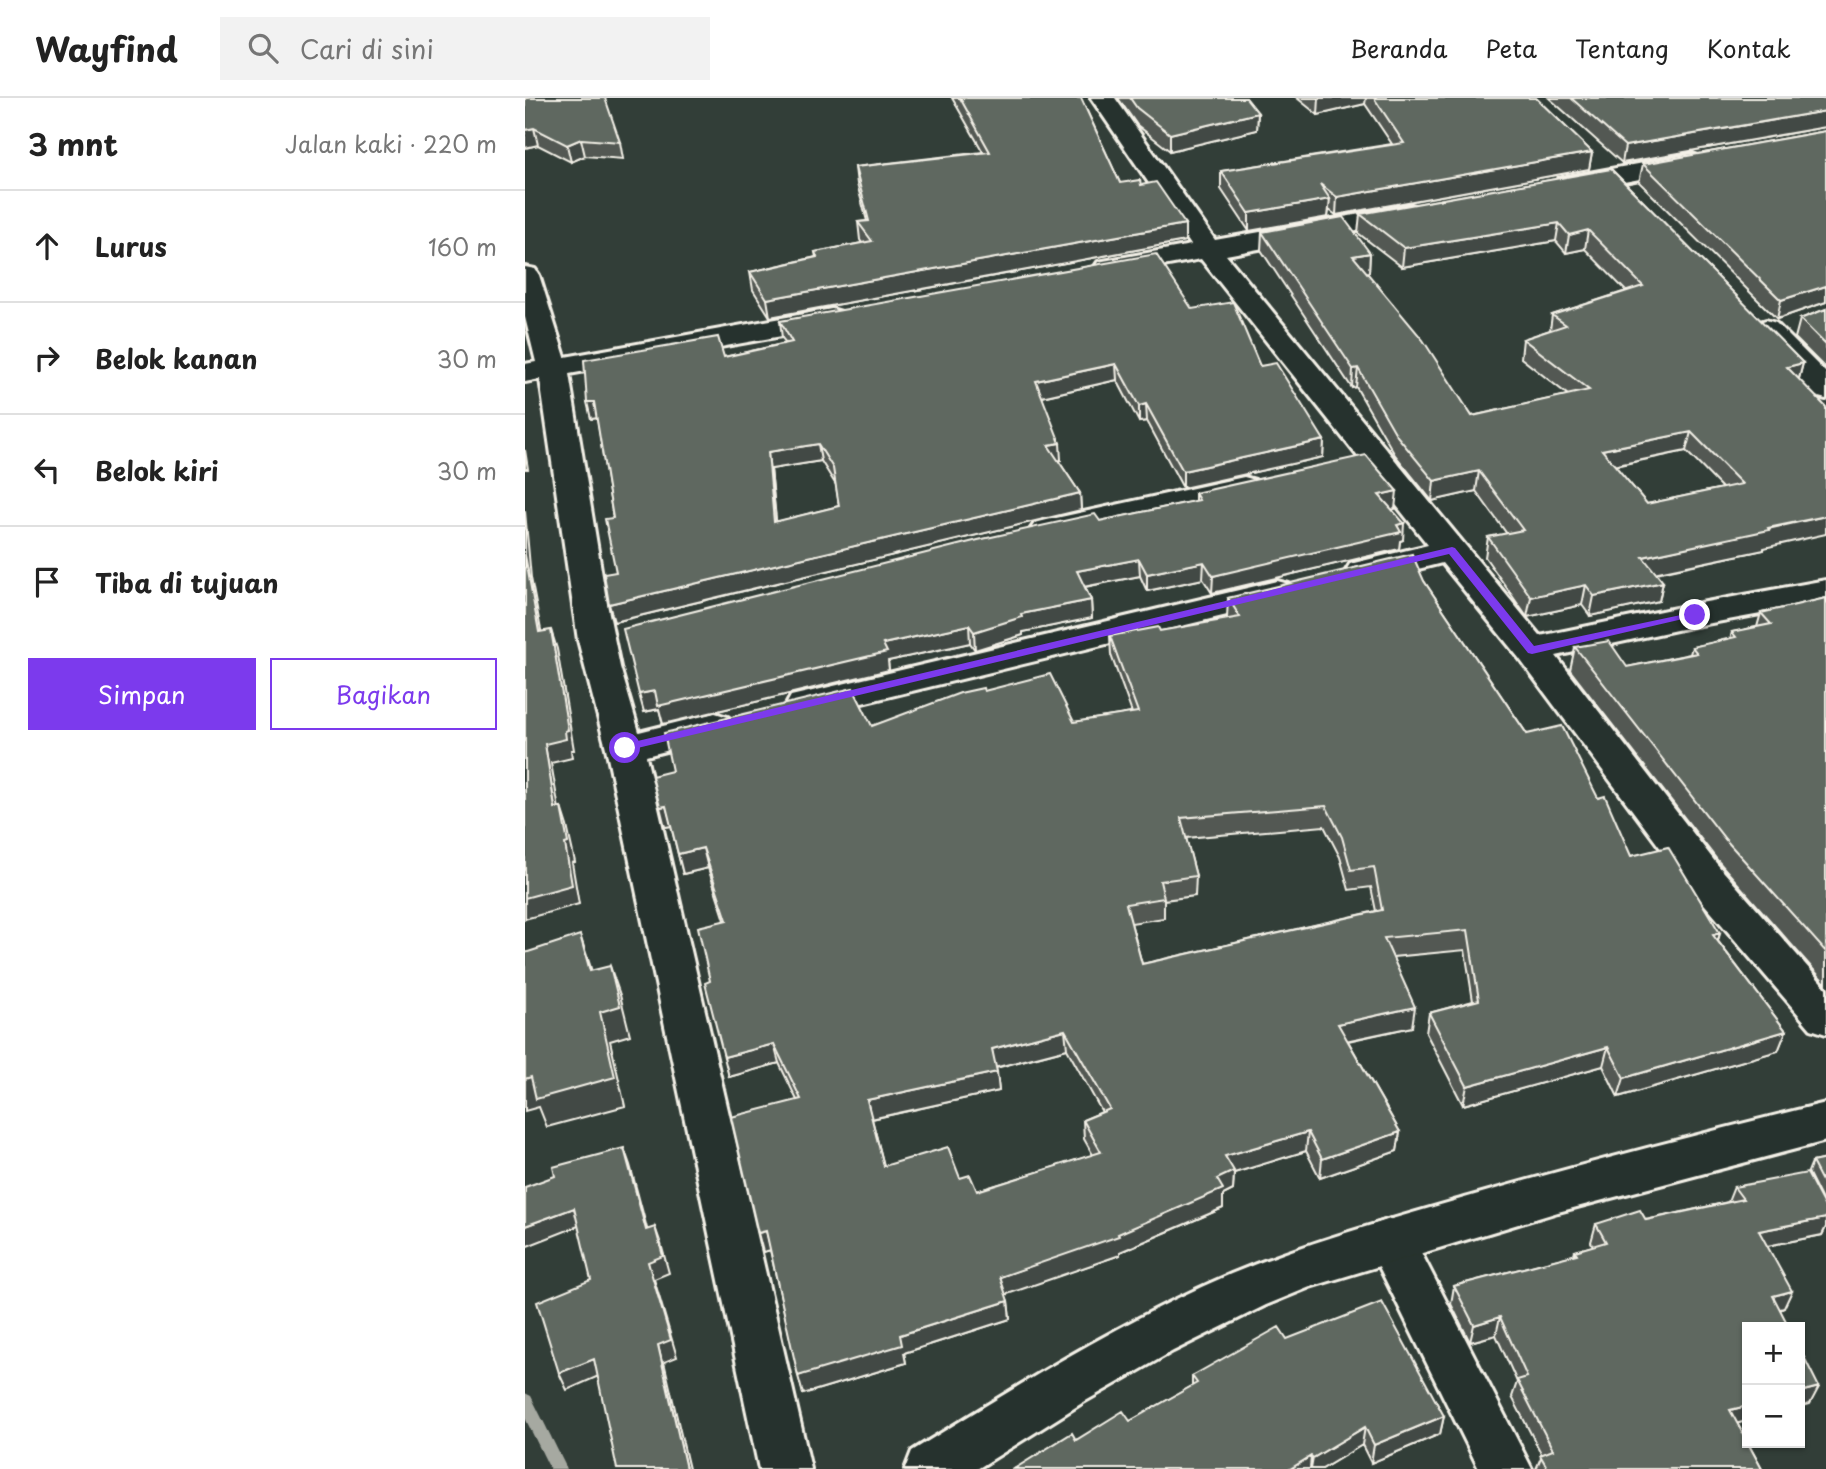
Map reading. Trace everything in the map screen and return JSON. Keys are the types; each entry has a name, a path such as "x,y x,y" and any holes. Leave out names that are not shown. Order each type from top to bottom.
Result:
{"main road":[{"path":"1103,98 1208,250 1360,461 1452,550 1532,650 1702,874 1826,1017"},
{"path":"1548,189 1721,156"},
{"path":"1086,272 1440,208"},
{"path":"525,275 540,371 609,637 625,748 785,1469"},
{"path":"540,371 854,314"},
{"path":"1804,321 1761,324 1826,390"},
{"path":"1020,536 1279,479"},
{"path":"625,748 1452,550"},
{"path":"1532,650 1826,590"},
{"path":"931,1469 1080,1375 1198,1314 1296,1271 1390,1240 1612,1175 1826,1122"},
{"path":"1390,1240 1506,1469"}],"building":[{"path":"525,98 605,98 620,142 581,139 567,145 534,128 525,130"},
{"path":"960,98 1081,98 1120,183 1140,180 1141,185 1156,182 1185,224 767,299 750,272 817,257 815,252 872,241 858,222 869,221 855,167 990,152"},
{"path":"1130,98 1246,98 1258,113 1170,134 1137,108"},
{"path":"1374,98 1536,98 1592,152 1337,197 1320,184 1330,199 1249,213 1221,171 1404,143"},
{"path":"1571,98 1826,98 1826,111 1625,146"},
{"path":"1826,131 1826,286 1781,300 1643,164"},
{"path":"1611,169 1803,363 1787,367 1826,407 1826,516 1643,557 1663,582 1594,596 1586,585 1531,597 1488,537 1523,530 1479,471 1434,481 1397,436 1358,368 1353,369 1262,232 1343,217 1370,253 1353,256 1423,340 1472,416 1589,390 1523,339 1566,325 1552,315 1643,286 1588,230 1569,235 1559,223 1404,248 1360,214","holes":["1691,432 1742,484 1647,504 1602,450"]},
{"path":"1156,254 1192,309 1233,302 1260,366 1276,363 1324,440 1183,471 1146,404 1139,406 1116,364 1036,381 1060,443 1048,445 1080,493 609,604 604,574 616,572 605,519 613,518 594,402 587,402 584,360 718,337 724,357 792,342 780,321","holes":["818,444 833,468 839,506 774,522 768,452"]},
{"path":"1826,309 1826,345 1800,319"},
{"path":"1366,455 1397,491 1379,495 1404,523 1397,525 1401,532 1213,576 1204,562 1147,574 1139,559 1077,571 1091,600 1021,614 1022,617 974,632 969,625 883,644 887,652 658,706 655,691 639,694 623,629 978,540 1095,514 1100,521 1199,500 1195,493"},
{"path":"1412,554 1424,581 1527,734 1562,726 1598,798 1605,796 1631,856 1668,847 1720,933 1713,935 1786,1031 1624,1078 1608,1047 1467,1086 1429,1013 1479,1000 1468,930 1384,938 1415,1007 1338,1024 1400,1132 1322,1159 1308,1132 1225,1156 1234,1171 1217,1179 1223,1189 1118,1234 1119,1236 1000,1277 1008,1301 900,1335 902,1345 798,1376 766,1231 758,1233 731,1117 801,1099 774,1044 724,1057 705,983 710,981 698,927 727,920 703,848 678,854 666,806 660,807 652,776 672,771 664,733 853,688 872,726 960,693 983,688 984,691 1050,674 1074,722 1138,712 1110,636 1158,627 1160,631 1240,617 1228,598","holes":["1326,806 1342,837 1351,870 1374,867 1382,910 1142,964 1126,904 1164,898 1160,881 1196,876 1181,818","1065,1030 1110,1109 1083,1120 1101,1152 977,1191 970,1175 960,1178 948,1147 884,1166 867,1100 997,1072 992,1049"]},
{"path":"525,555 539,632 551,630 568,730 565,731 566,739 545,744 555,808 561,807 568,843 565,844 572,885 525,898"},
{"path":"1826,598 1826,952 1725,839 1575,647 1609,641 1627,667 1697,653 1692,647 1736,637 1732,632 1771,624 1761,613"},
{"path":"580,935 590,971 610,966 620,1006 600,1012 615,1077 536,1099 531,1077 525,1079 525,953"},
{"path":"624,1148 646,1230 655,1227 663,1256 648,1262 671,1340 658,1345 686,1469 617,1469 594,1359 559,1373 537,1302 591,1280 574,1208 525,1226 525,1187 555,1176 553,1167"},
{"path":"1826,1159 1826,1189 1812,1162"},
{"path":"1807,1173 1826,1209 1826,1218 1759,1231 1792,1291 1773,1296 1786,1322 1742,1322 1742,1407 1730,1410 1742,1432 1742,1448 1751,1448 1762,1469 1548,1469 1540,1455 1553,1450 1517,1380 1527,1377 1500,1317 1474,1325 1454,1286 1577,1254 1575,1251 1606,1242 1596,1224 1640,1210 1646,1220 1743,1199 1734,1187"},
{"path":"1382,1302 1444,1416 1374,1445 1365,1427 1290,1469 1014,1469 1072,1433 1076,1440 1123,1411 1130,1421 1197,1383 1192,1376 1279,1327 1287,1339"},
{"path":"1805,1359 1819,1387 1805,1391"}],"waterway":[{"path":"525,1401 559,1469"}],"route":[{"path":"625,748 1452,550 1532,650 1695,615"}]}
